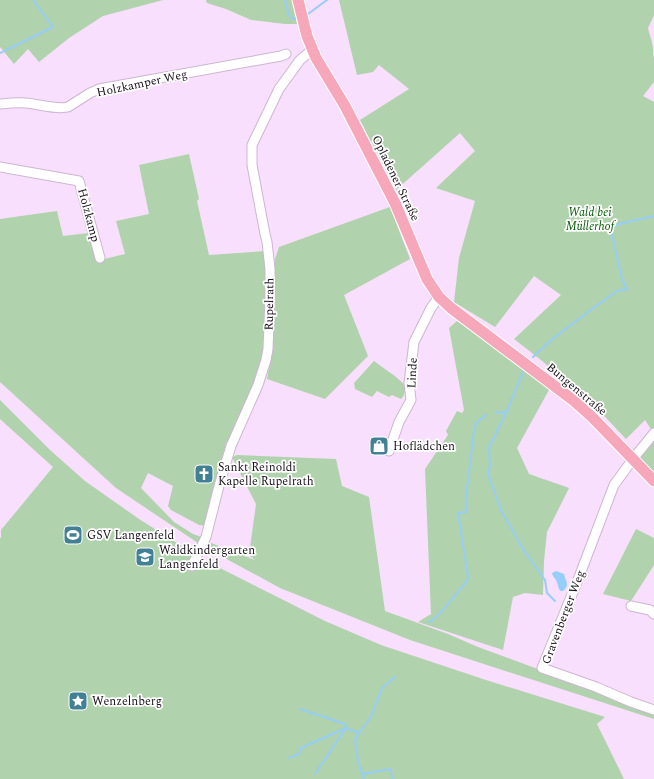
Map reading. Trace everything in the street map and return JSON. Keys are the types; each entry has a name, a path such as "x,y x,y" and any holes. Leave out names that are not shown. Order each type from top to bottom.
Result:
{"main road":[{"name":"Opladener Straße","path":"298,0 304,26 312,50 320,66 345,106 388,190 403,220 427,279 439,297 451,308 500,345"},
{"name":"Bungenstraße","path":"500,345 573,400 592,417 654,481"}],"street":[{"name":"Rupelrath","path":"192,566 206,537 231,446 258,385 268,349 270,269 267,242 253,171 252,145 279,89 300,60 312,50"},
{"name":"Holzkamper Weg","path":"0,104 25,103 59,108 65,107 99,89 286,54"},
{"name":"Holzkamp","path":"0,167 79,181 100,258"},
{"name":"Linde","path":"389,452 399,422 412,400 409,383 414,342 431,308 439,297"},
{"path":"633,459 654,433"},
{"name":"Gravenberger Weg","path":"633,459 614,485 577,584 542,668 654,710"},
{"path":"631,606 650,610 654,614"}],"green space":[{"path":"0,0 163,0 103,16 69,38 39,62 28,49 14,64 0,47"},
{"path":"206,0 292,0 297,24 251,20 226,9 207,3"},
{"name":"Wald bei Müllerhof","path":"339,0 654,0 654,15 648,28 653,47 654,82 643,96 654,102 654,472 639,456 651,429 645,420 626,439 593,404 514,339 561,295 534,276 495,327 454,302 459,258 475,201 436,188 475,151 460,133 396,190 360,120 409,89 379,65 373,72 357,75"},
{"path":"189,154 199,199 197,201 209,255 266,251 265,347 255,385 226,443 206,526 199,525 171,510 168,506 173,486 148,473 141,488 174,522 193,534 204,538 206,541 255,560 249,555 256,504 232,457 237,455 336,459 342,486 369,497 385,611 654,712 654,719 410,640 280,588 201,545 116,488 0,382 0,219 57,211 63,236 89,233 96,261 125,254 116,221 149,214 139,165"},
{"path":"390,207 410,259 344,295 368,356 325,399 267,379 270,361 275,259 279,247"},
{"path":"457,321 550,388 517,448 529,474 569,488 547,532 543,595 525,593 513,597 503,650 418,622 431,614 425,469 448,435 446,431 457,411 462,413 464,410 449,328"},
{"path":"374,361 402,382 405,392 401,399 392,395 389,397 377,391 372,397 355,389 354,383"},
{"path":"0,400 50,450 85,481 139,519 204,560 325,621 381,645 605,717 597,724 624,779 0,779 1,530 53,467 0,419"},
{"path":"636,529 654,538 654,565 631,601 603,594"}],"water":[{"path":"556,571 564,574 567,585 563,591 560,591 552,574"}],"waterway":[{"path":"0,53 53,27 33,0"},
{"path":"285,0 289,15 292,19 297,18"},
{"path":"308,14 327,0"},
{"path":"533,357 550,341 617,291 627,289 622,279 611,230 614,226 623,223 654,216"},
{"path":"496,412 501,413 507,411 523,372"},
{"path":"507,411 489,448 490,465 488,474 501,510 523,549 545,580 547,593 555,601"},
{"path":"429,622 435,619 467,581 468,577 458,513 466,512 467,489 474,431 476,423 486,415"},
{"path":"364,779 358,762 355,740 371,717 382,688 395,677"},
{"path":"300,709 345,724 346,728 315,774"},
{"path":"289,758 299,754 301,748 346,728 359,733"},
{"path":"363,774 390,769 393,779"}],"place":[{"name":"Hoflädchen","path":"379,446"},
{"name":"Sankt Reinoldi Kapelle Rupelrath","path":"204,474"},
{"name":"GSV Langenfeld","path":"73,535"},
{"name":"Waldkindergarten Langenfeld","path":"145,557"},
{"name":"Wenzelnberg","path":"78,701"}]}
